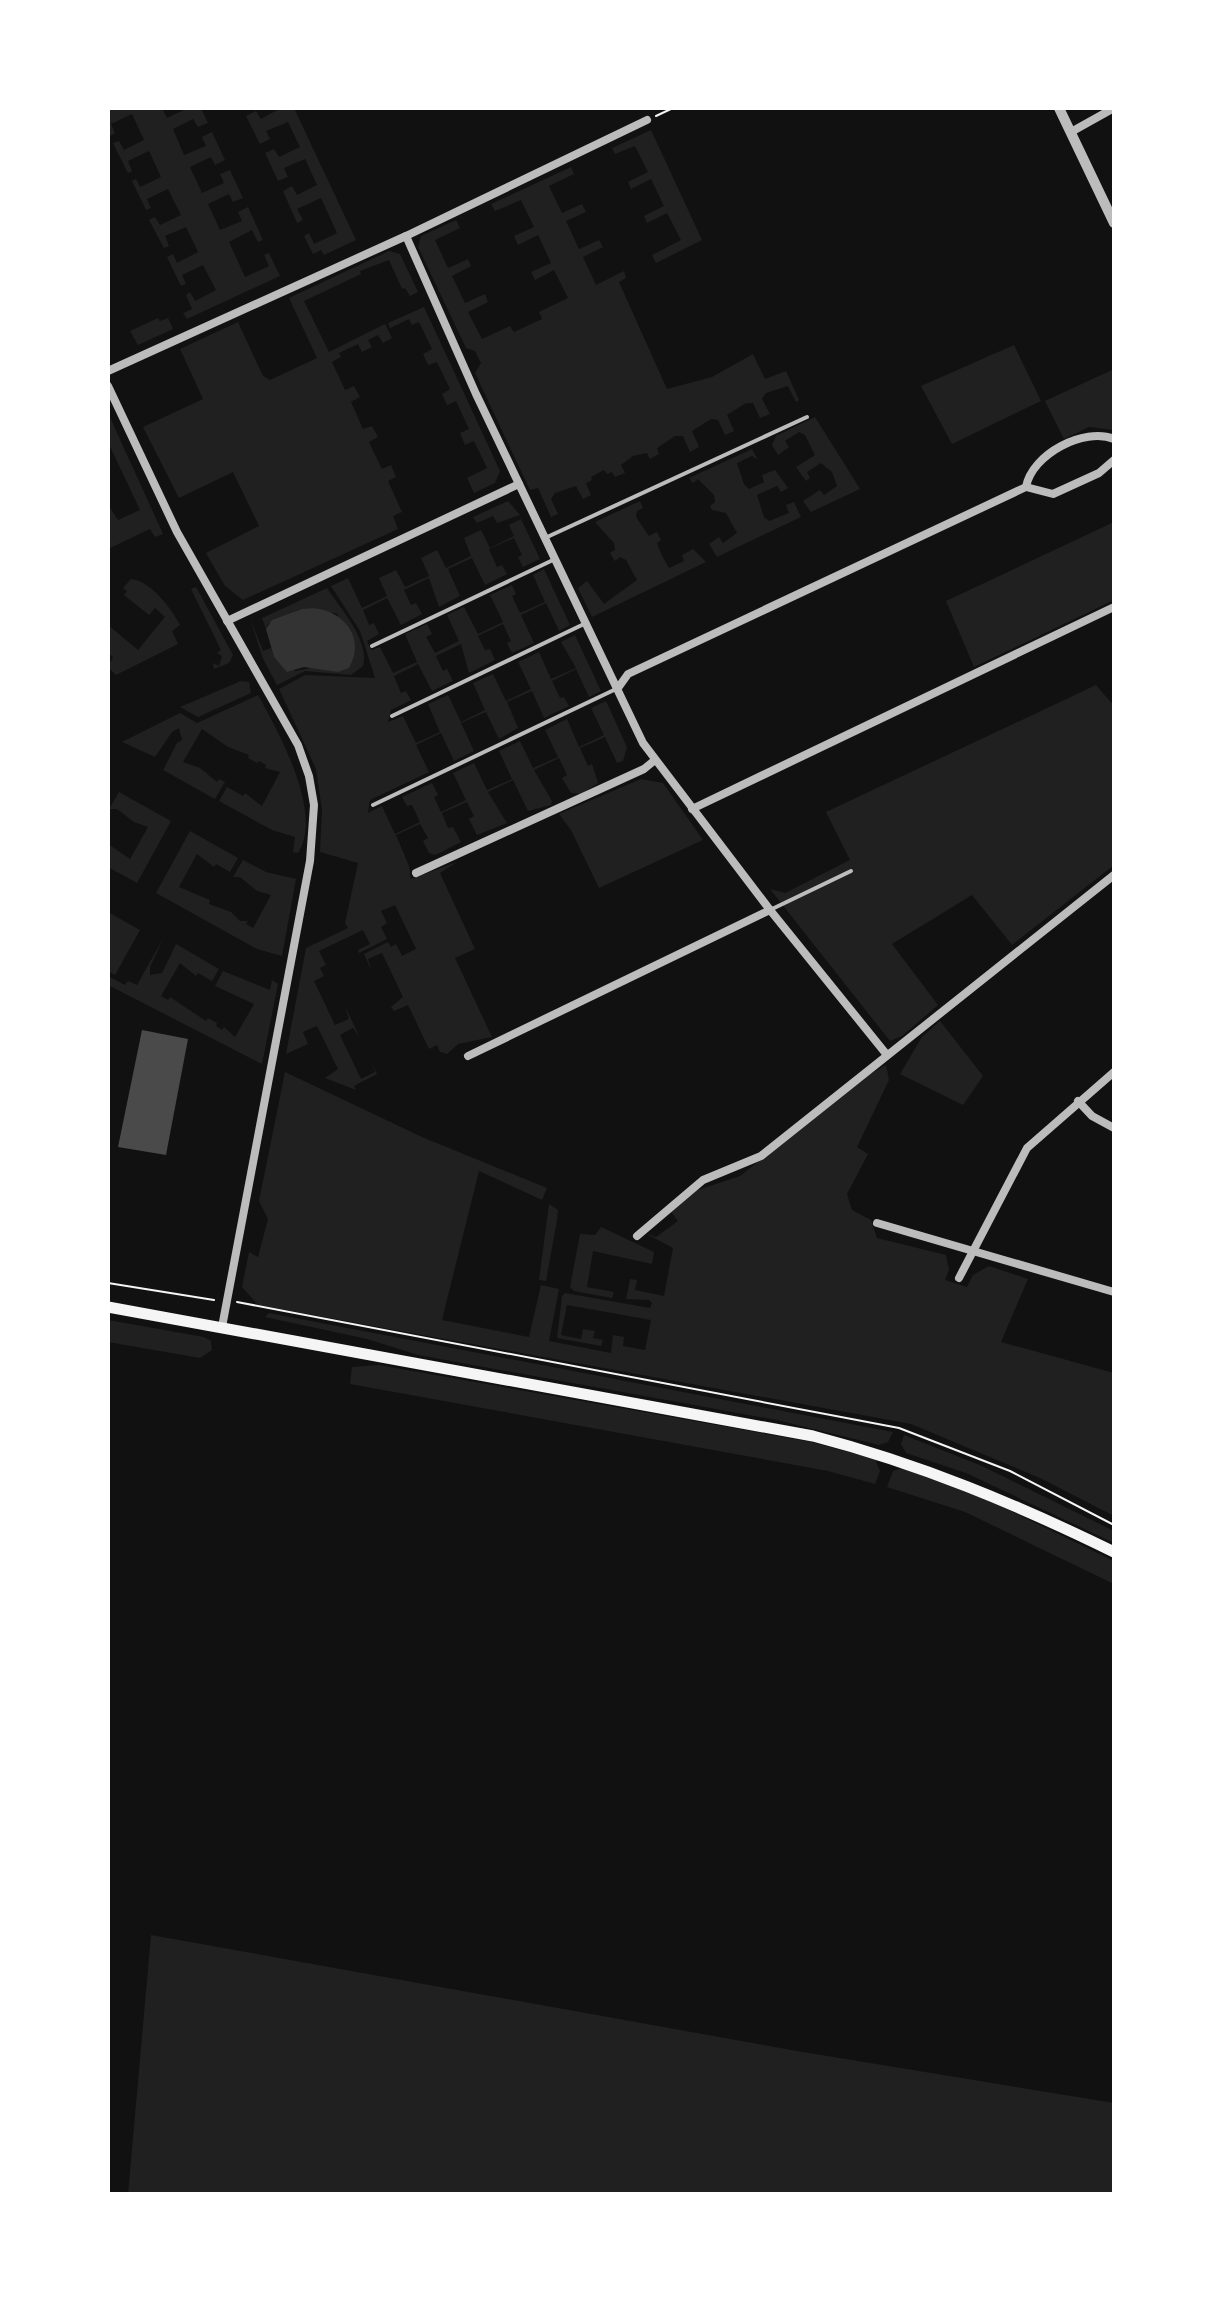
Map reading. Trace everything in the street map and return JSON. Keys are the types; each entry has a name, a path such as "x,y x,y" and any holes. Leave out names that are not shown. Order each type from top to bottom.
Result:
{"main road":[{"path":"108,1307 813,1436 891,1457 973,1487 1114,1552"}],"street":[{"path":"1059,108 1114,223"},
{"path":"1071,132 1114,108"},
{"path":"108,371 406,236 647,120"},
{"path":"406,236 519,484 655,760 887,1055"},
{"path":"108,386 112,406 177,532 298,745 312,788 314,820 292,964 222,1327"},
{"path":"1026,487 1032,468 1042,458 1093,434 1114,439"},
{"path":"618,688 628,674 1026,487 1053,494 1099,473 1114,460"},
{"path":"227,621 519,484"},
{"path":"692,809 1114,607"},
{"path":"416,873 644,769 655,760"},
{"path":"637,1236 703,1180 761,1156 1114,875"},
{"path":"468,1056 770,910"},
{"path":"959,1278 1027,1148 1114,1072"},
{"path":"1078,1101 1092,1116 1114,1128"},
{"path":"877,1223 1114,1292"}],"lane":[{"path":"545,538 807,417"},
{"path":"372,646 555,559"},
{"path":"392,716 586,623"},
{"path":"373,805 618,688"},
{"path":"770,910 851,871"}],"path":[{"path":"647,120 673,108"},
{"path":"108,1283 227,1301 899,1428 1010,1471 1114,1525"}],"shaded area":[{"path":"108,108 162,108 167,118 188,108 201,108 208,123 198,127 193,119 173,129 184,155 206,146 202,137 212,132 225,160 215,165 211,157 190,167 202,193 224,183 220,174 230,170 243,198 233,202 229,194 208,204 220,230 242,221 238,212 248,207 263,240 258,242 252,230 229,242 245,277 269,266 264,255 269,253 280,276 187,319 183,313 192,309 186,295 190,292 195,301 216,290 203,265 182,275 186,284 181,286 167,257 173,254 177,263 198,252 186,227 165,236 169,246 164,248 149,220 155,217 160,225 181,215 168,189 147,199 151,208 146,210 132,181 136,179 140,187 161,177 149,151 128,161 132,171 128,173 113,143 119,141 124,150 144,140 132,114 111,124 115,133 110,136"},
{"path":"281,108 294,108 356,240 324,255 321,250 313,254 304,236 309,233 314,244 337,233 321,198 297,209 303,220 297,223 283,191 292,186 297,195 317,185 305,159 284,168 288,177 278,181 265,153 274,149 279,157 300,147 288,122 266,131 270,139 260,144 246,116 256,111 261,119"},
{"path":"651,130 702,240 656,263 652,255 681,240 667,213 647,223 644,216 664,206 651,179 631,189 628,182 648,172 635,146 615,154 612,148"},
{"path":"571,167 574,174 549,186 562,213 582,204 586,212 566,221 579,249 599,240 603,247 583,257 596,285 624,271 626,278 619,282 667,389 712,377 753,354 765,379 786,371 799,400 796,402 788,386 766,393 762,399 770,414 760,418 753,403 746,403 727,415 734,431 725,435 718,420 711,419 692,431 699,447 690,452 683,436 675,436 657,448 659,454 650,459 647,453 633,456 621,465 625,473 615,477 612,472 607,474 604,470 591,477 592,480 586,483 591,495 583,499 576,486 555,493 551,499 558,514 551,517 538,488 530,490 475,373 481,363 475,351 466,348 418,247 421,236 456,220 460,228 435,240 448,268 468,259 471,266 452,276 465,303 485,294 488,302 468,312 482,339 510,326 514,332 542,319 539,312 568,298 554,270 535,280 531,272 551,263 538,235 518,245 514,236 534,227 521,200 495,211 491,204"},
{"path":"389,251 400,254 418,292 410,296 405,288 402,289 389,260 360,271 361,274 304,301 329,352 385,324 392,338 383,343 378,335 368,340 372,347 362,352 358,344 339,353 341,357 332,362 345,390 354,386 360,397 351,402 363,429 372,426 378,437 369,442 382,469 391,465 396,477 388,481 402,512 393,516 398,529 243,600 225,586 206,553 259,526 233,472 179,498 143,427 203,399 180,349 238,322 263,376 270,380 317,358 289,298"},
{"path":"424,307 500,471 495,483 474,493 467,478 487,468 474,441 465,445 460,433 469,429 456,401 447,405 442,394 450,389 437,362 428,365 423,354 432,349 419,322 412,325 409,319 390,328 388,323"},
{"path":"158,318 160,321 168,318 173,329 138,345 130,331"},
{"path":"1014,345 1041,401 952,444 921,386"},
{"path":"1114,369 1114,430 1089,427 1064,439 1045,401"},
{"path":"109,415 163,534 155,537 150,529 108,549 108,505 118,520 140,510 108,442"},
{"path":"815,417 860,489 811,512 803,501 820,490 824,495 837,486 832,472 821,463 807,472 810,478 806,481 796,467 815,455 805,435 799,432 785,441 789,447 778,455 772,445 776,436"},
{"path":"752,449 758,460 752,456 737,463 744,484 749,489 764,482 762,475 775,470 788,488 781,492 777,486 757,495 764,517 769,521 789,513 786,505 794,502 801,517 717,557 709,544 719,537 723,543 737,533 726,513 712,510 710,506 715,502 714,495 698,479 693,483 689,478"},
{"path":"508,501 520,515 497,523 493,516 477,523 473,517"},
{"path":"640,501 643,508 637,511 636,517 649,536 657,532 661,540 657,543 669,568 684,561 682,555 693,549 706,562 592,617 578,588 587,581 604,604 637,580 626,560 620,557 615,561 610,553 615,550 614,543 595,522"},
{"path":"521,519 540,559 523,567 518,557 522,555 514,538 489,549 497,567 502,565 507,574 485,585 472,558 448,569 460,596 439,607 429,578 404,590 411,605 416,603 422,614 401,625 387,598 363,610 369,625 374,623 379,634 367,641 372,650 380,647 393,673 417,662 405,634 427,624 432,634 426,637 435,653 459,641 447,615 464,607 478,634 503,622 490,595 512,585 516,594 512,596 520,613 545,602 533,575 544,569 570,625 559,631 546,603 521,615 534,643 512,653 507,643 511,641 503,624 478,636 495,660 469,673 461,644 436,656 443,671 447,669 453,681 432,691 418,664 394,676 401,693 406,691 411,700 391,710 388,722 403,716 416,743 440,732 428,704 448,695 461,722 485,710 473,683 493,674 506,701 531,689 518,662 539,652 551,679 576,668 561,642 575,635 601,691 589,697 576,669 552,681 560,698 564,697 569,706 544,718 532,691 507,702 518,728 499,739 486,712 461,723 474,751 454,761 441,733 416,745 429,772 370,800 368,813 382,806 395,834 420,822 412,805 407,806 402,797 432,783 441,812 466,800 453,773 474,763 487,790 512,779 499,751 520,741 533,768 558,757 545,730 567,719 579,747 604,735 591,708 606,701 627,747 623,761 617,763 605,737 580,748 588,766 592,764 598,783 581,794 571,793 562,778 567,775 559,758 534,770 552,801 551,805 528,811 513,780 488,792 507,823 477,835 469,819 474,816 467,802 442,813 448,828 453,827 461,842 435,855 429,853 423,841 428,838 420,824 396,835 411,879 457,862 440,873 475,949 455,958 492,1037 458,1044 447,1054 440,1052 437,1045 429,1049 408,1005 394,1011 391,1007 403,997 382,953 368,959 372,972 364,954 388,942 391,947 396,944 402,956 416,949 395,905 381,911 387,923 381,927 387,939 359,953 358,950 370,944 363,930 319,951 326,965 320,968 324,976 314,981 335,1025 349,1019 345,1006 360,1038 353,1028 340,1035 361,1079 375,1072 370,1060 377,1074 354,1086 356,1090 325,1078 338,1069 317,1026 303,1032 308,1044 286,1054 306,948 348,928 345,923 358,863 320,852 322,810 316,769 279,689 305,675 375,678 360,631 331,586 348,578 362,608 387,596 379,578 396,570 405,587 429,576 421,558 437,550 446,568 471,556 464,538 481,530 490,548 514,536 509,525"},
{"path":"1114,522 1114,600 974,667 946,601"},
{"path":"131,579 153,590 171,611 180,625 172,631 178,644 116,675 108,667 113,657 108,653 108,625 138,650 165,617 155,608 149,615 124,595 127,591 123,588"},
{"path":"196,587 233,655 229,663 214,669 213,663 219,666 222,656 217,653 221,650 191,589"},
{"path":"327,588 358,635 364,656 363,666 351,675 305,671 277,685 263,659 250,618 263,651 271,648 274,657 295,671 316,667 338,672 338,614 308,608 268,624 266,629 262,618"},
{"path":"302,609 326,611 346,624 355,644 349,668 338,672 304,667 287,672 274,657 266,629 272,620"},
{"path":"241,681 249,682 251,693 198,717 180,707"},
{"path":"1096,685 1114,706 1114,865 1012,945 972,895 892,944 938,1005 902,1036 890,1041 770,889 785,893 850,860 826,812"},
{"path":"258,695 286,750 302,795 306,816 305,836 298,853 293,852 295,837 272,830 219,801 227,787 243,796 245,793 262,806 280,772 265,768 266,765 228,747 202,729 183,762 200,768 217,782 219,779 225,782 215,799 163,770 177,743 182,740 179,728 172,732 155,757 122,742 180,713 197,723"},
{"path":"641,779 663,783 703,840 599,888 571,830 559,814"},
{"path":"119,792 171,821 137,883 108,867 108,844 130,859 148,827 134,822 117,809 109,809"},
{"path":"190,831 238,858 230,872 216,864 214,867 197,854 179,887 210,900 209,904 231,912 240,921 248,921 246,924 253,928 271,895 257,891 240,877 233,877 243,860 266,872 296,879 282,956 257,949 156,893"},
{"path":"108,912 140,930 115,975 108,971"},
{"path":"164,937 150,967 150,975 162,973 176,944 219,969 212,981 198,973 196,976 180,963 161,996 168,1000 170,997 206,1021 208,1018 235,1037 254,1004 215,986 223,971 270,990 272,980 278,984 262,1064 108,985 108,976 125,985 128,981 137,985"},
{"path":"940,1021 983,1076 963,1105 900,1074 922,1037"},
{"path":"886,1065 889,1080 857,1147 868,1154 847,1194 852,1210 871,1220 877,1238 946,1255 949,1270 945,1280 967,1287 973,1275 989,1266 1028,1279 1001,1342 1114,1373 1114,1516 1040,1478 911,1424 258,1305 242,1287 249,1252 258,1257 268,1219 259,1201 285,1072 422,1137 547,1188 542,1200 479,1171 442,1320 529,1337 541,1285 559,1289 549,1341 611,1353 613,1335 624,1337 623,1346 645,1350 651,1320 567,1305 561,1335 581,1339 583,1329 595,1331 593,1338 603,1340 601,1346 557,1338 562,1296 565,1293 650,1308 652,1303 649,1300 626,1299 630,1279 637,1280 635,1290 664,1296 673,1248 645,1233 656,1237 678,1221 669,1209 686,1194 740,1176 863,1078"},
{"path":"549,1204 558,1210 546,1281 539,1280"},
{"path":"601,1227 654,1252 652,1264 593,1251 587,1287 614,1292 612,1298 574,1291 570,1287 580,1234 595,1235"},
{"path":"269,1313 893,1432 888,1442 879,1445 777,1420 418,1355 367,1339 265,1317"},
{"path":"108,1320 204,1337 211,1341 212,1350 200,1358 108,1342"},
{"path":"379,1365 811,1442 875,1459 880,1471 875,1484 828,1471 350,1384 352,1367"},
{"path":"904,1435 982,1466 1114,1531 1114,1543 966,1473 906,1453 901,1444"},
{"path":"903,1468 984,1498 1114,1561 1114,1584 965,1512 887,1487 893,1471"},
{"path":"151,1935 797,2051 1114,2103 1114,2194 128,2194"}],"building":[{"path":"142,1030 188,1039 166,1155 118,1147"}]}
